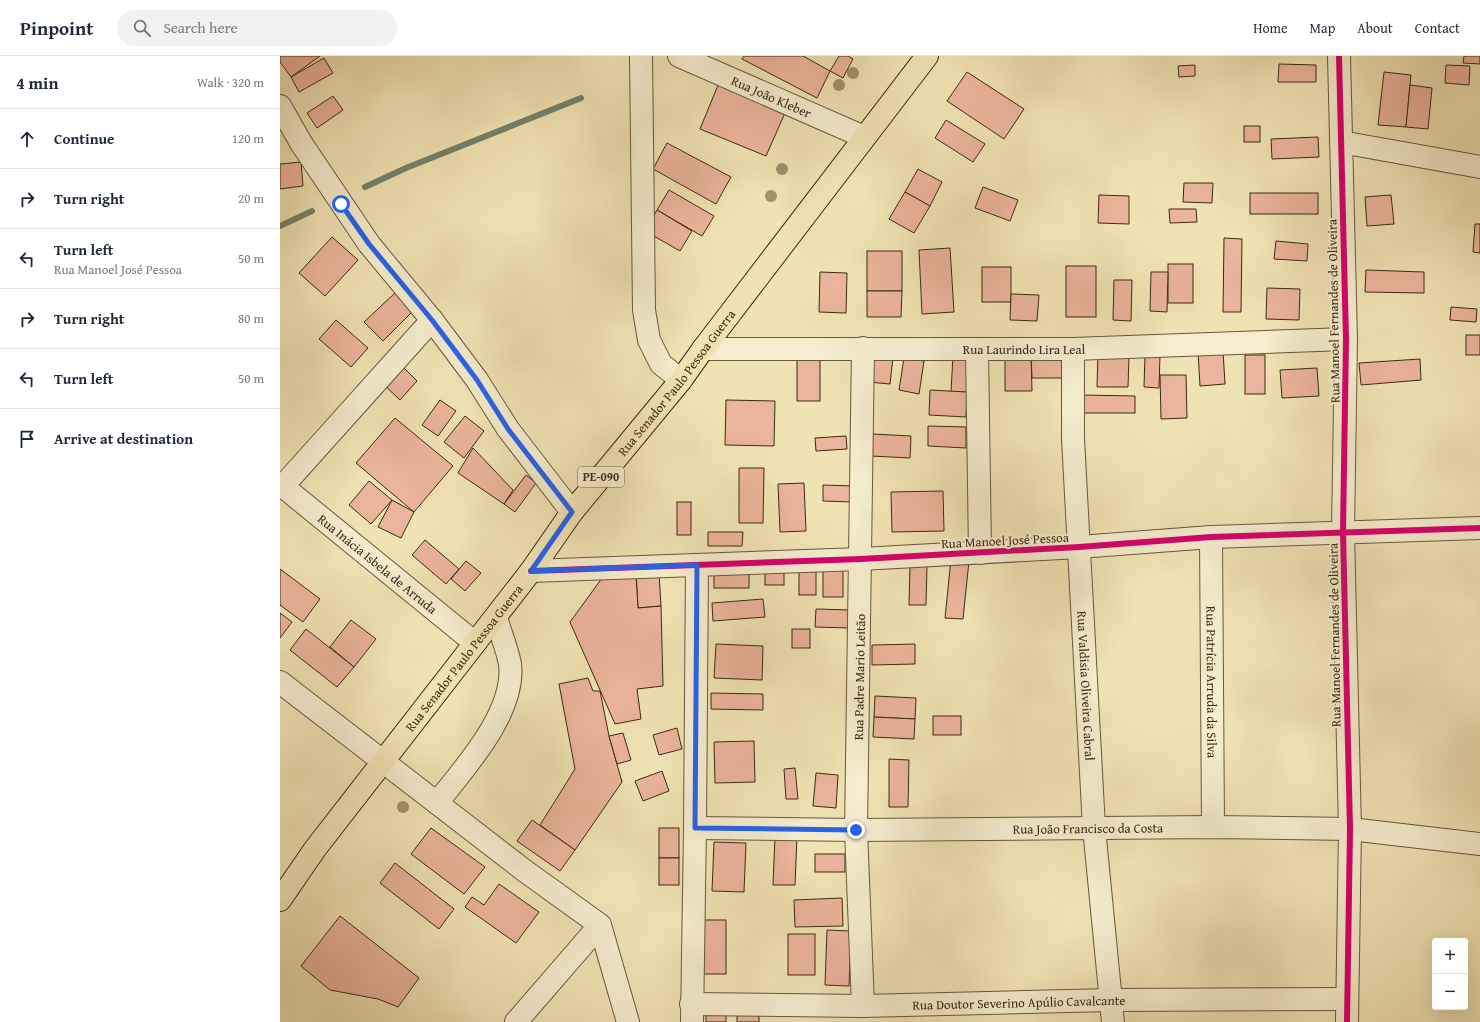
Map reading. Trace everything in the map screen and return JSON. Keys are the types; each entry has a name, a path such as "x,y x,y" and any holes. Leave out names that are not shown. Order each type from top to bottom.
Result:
{"main road":[{"name":"Rua Senador Paulo Pessoa Guerra","path":"280,900 315,850 531,571 572,512 681,380 926,56"}],"street":[{"path":"641,56 644,310 649,340 661,364 681,380"},
{"name":"Rua João Kleber","path":"679,56 864,137"},
{"name":"Rua Manoel Fernandes de Oliveira","path":"1339,56 1346,339 1343,532 1350,829 1347,1022"},
{"path":"280,106 301,143 365,238 432,320 477,380 508,429 572,512"},
{"path":"1341,142 1480,167"},
{"path":"282,485 432,320"},
{"name":"Rua Laurindo Lira Leal","path":"703,349 1073,349 1346,339"},
{"name":"Rua Padre Mario Leitão","path":"863,348 856,830 863,1006"},
{"path":"977,349 980,552"},
{"name":"Rua Valdisia Oliveira Cabral","path":"1073,349 1073,439 1094,828 1113,1022"},
{"name":"Rua Inácia Isbela de Arruda","path":"282,485 475,643"},
{"name":"Rua Manoel José Pessoa","path":"531,571 861,559 1079,547 1211,537 1480,528"},
{"name":"Rua Patrícia Arruda da Silva","path":"1211,537 1213,826"},
{"path":"691,1013 695,828 697,565"},
{"path":"437,802 486,740 502,711 509,686 510,664 496,617"},
{"path":"280,682 525,871 600,925 628,1022"},
{"name":"Rua João Francisco da Costa","path":"695,828 856,830 1213,826 1350,829 1480,844"},
{"path":"516,1022 600,925"},
{"name":"Rua Doutor Severino Apúlio Cavalcante","path":"691,1013 863,1006 1111,1000 1347,999"}],"building":[{"path":"280,56 320,56 291,77 280,62"},
{"path":"744,56 803,56 830,71 817,98 742,59"},
{"path":"839,56 848,56 853,59 843,78 830,71"},
{"path":"1464,56 1480,56 1480,64 1463,63"},
{"path":"324,58 333,73 299,92 291,77"},
{"path":"1279,64 1316,65 1316,82 1278,82"},
{"path":"1195,65 1195,76 1179,77 1178,66"},
{"path":"1446,65 1470,66 1469,85 1445,83"},
{"path":"967,72 1024,109 1004,139 947,101"},
{"path":"1384,72 1411,75 1406,127 1378,125"},
{"path":"718,85 785,113 766,156 700,129"},
{"path":"1410,85 1432,88 1428,129 1406,127"},
{"path":"333,96 343,110 317,128 307,113"},
{"path":"946,120 985,144 973,162 935,138"},
{"path":"1244,126 1260,126 1260,142 1244,142"},
{"path":"1318,137 1319,157 1272,159 1271,139"},
{"path":"667,143 731,177 716,204 653,169"},
{"path":"301,162 303,186 280,189 280,164"},
{"path":"918,169 942,182 930,206 905,192"},
{"path":"1184,183 1213,183 1212,203 1183,202"},
{"path":"983,187 1018,200 1010,221 975,208"},
{"path":"669,190 714,216 702,236 657,210"},
{"path":"905,192 930,206 914,233 889,219"},
{"path":"1250,193 1318,193 1318,214 1250,214"},
{"path":"1099,195 1129,196 1129,224 1098,223"},
{"path":"1391,195 1394,224 1367,226 1365,197"},
{"path":"1169,209 1196,209 1197,222 1170,223"},
{"path":"657,210 692,231 680,251 645,231"},
{"path":"1475,224 1480,224 1480,253 1473,252"},
{"path":"332,237 358,260 325,296 299,273"},
{"path":"1224,238 1242,239 1241,312 1223,312"},
{"path":"1276,241 1308,244 1307,261 1274,259"},
{"path":"950,248 954,312 922,314 919,250"},
{"path":"867,251 902,251 902,291 867,291"},
{"path":"1168,264 1193,264 1193,303 1168,303"},
{"path":"1066,266 1096,266 1096,317 1066,317"},
{"path":"982,267 1011,267 1011,302 982,302"},
{"path":"1366,270 1424,272 1424,293 1365,292"},
{"path":"820,272 847,273 846,313 819,312"},
{"path":"1151,272 1168,272 1167,312 1150,311"},
{"path":"1114,280 1132,280 1131,321 1113,320"},
{"path":"1267,288 1300,289 1299,320 1266,319"},
{"path":"867,291 902,291 901,317 867,317"},
{"path":"395,293 413,311 383,341 364,322"},
{"path":"1011,294 1039,295 1037,321 1010,320"},
{"path":"1451,307 1477,309 1476,322 1450,320"},
{"path":"336,320 368,348 351,367 319,339"},
{"path":"1466,335 1480,335 1480,355 1466,355"},
{"path":"1223,351 1225,384 1200,386 1198,352"},
{"path":"1005,354 1031,354 1032,391 1005,391"},
{"path":"1031,354 1064,354 1064,378 1032,378"},
{"path":"1098,354 1129,355 1128,387 1097,387"},
{"path":"1145,354 1160,355 1159,388 1144,387"},
{"path":"870,355 893,357 890,384 868,382"},
{"path":"953,355 969,356 967,392 951,392"},
{"path":"1245,355 1265,355 1265,394 1245,394"},
{"path":"797,356 820,356 820,401 797,401"},
{"path":"904,358 924,361 919,394 899,390"},
{"path":"1420,359 1421,380 1361,385 1359,363"},
{"path":"401,365 417,381 400,400 383,384"},
{"path":"1317,368 1319,396 1282,398 1280,370"},
{"path":"1160,375 1186,375 1187,418 1161,419"},
{"path":"930,390 967,392 966,417 929,415"},
{"path":"1082,395 1135,396 1135,413 1082,413"},
{"path":"440,400 456,411 438,436 422,425"},
{"path":"726,400 775,401 774,446 725,445"},
{"path":"465,416 484,431 464,458 444,442"},
{"path":"395,418 453,466 414,512 356,463"},
{"path":"928,426 966,427 966,448 928,446"},
{"path":"873,434 911,436 910,458 871,456"},
{"path":"846,436 847,449 816,451 815,438"},
{"path":"473,448 513,490 504,504 458,473"},
{"path":"739,468 764,468 763,523 739,523"},
{"path":"526,475 536,483 515,512 504,504"},
{"path":"369,481 392,500 371,524 349,505"},
{"path":"804,483 806,531 780,532 778,484"},
{"path":"823,485 854,486 853,502 823,501"},
{"path":"943,491 944,531 892,532 891,492"},
{"path":"392,500 414,512 401,538 378,527"},
{"path":"677,502 691,502 691,535 677,535"},
{"path":"708,532 743,532 742,546 708,546"},
{"path":"425,540 459,569 446,584 412,555"},
{"path":"951,559 969,561 963,619 945,618"},
{"path":"466,561 481,573 465,591 451,579"},
{"path":"799,564 816,564 816,595 799,595"},
{"path":"910,565 927,565 926,605 909,605"},
{"path":"823,567 843,567 843,597 823,597"},
{"path":"280,569 320,599 303,622 280,605"},
{"path":"765,569 784,569 784,585 765,585"},
{"path":"714,570 749,570 749,588 714,588"},
{"path":"659,572 661,606 638,608 636,574"},
{"path":"605,574 636,574 638,608 661,606 663,686 637,689 641,719 615,724 570,622"},
{"path":"763,599 765,617 713,621 712,603"},
{"path":"816,609 851,610 850,628 815,627"},
{"path":"280,613 292,622 280,638"},
{"path":"351,620 376,639 354,667 330,647"},
{"path":"306,629 354,667 337,687 290,650"},
{"path":"792,629 810,629 810,648 792,648"},
{"path":"716,644 763,646 762,680 714,678"},
{"path":"915,644 915,664 872,665 872,645"},
{"path":"588,678 593,691 600,691 609,736 622,782 575,850 540,825 575,769 559,684"},
{"path":"711,693 763,694 763,710 711,709"},
{"path":"875,696 916,698 915,719 874,717"},
{"path":"933,716 961,716 961,735 933,735"},
{"path":"874,717 915,719 914,739 873,737"},
{"path":"677,728 682,749 659,755 653,735"},
{"path":"623,733 631,760 617,764 609,736"},
{"path":"754,741 755,782 715,783 714,742"},
{"path":"889,759 909,760 908,807 889,807"},
{"path":"795,768 798,799 786,799 784,769"},
{"path":"662,771 669,791 643,801 635,781"},
{"path":"816,773 838,775 836,808 813,806"},
{"path":"532,820 575,850 560,871 517,841"},
{"path":"431,828 485,867 464,894 411,854"},
{"path":"659,828 679,828 679,858 659,858"},
{"path":"775,836 797,837 795,885 773,885"},
{"path":"714,842 746,843 744,892 712,891"},
{"path":"815,854 845,854 845,872 815,872"},
{"path":"659,858 679,858 679,885 659,885"},
{"path":"395,863 454,909 439,929 380,883"},
{"path":"499,884 539,912 516,943 465,907 472,897 484,905"},
{"path":"842,898 843,926 795,927 794,900"},
{"path":"340,916 419,978 398,1007 378,999 330,990 301,966"},
{"path":"703,920 726,920 726,974 703,974"},
{"path":"827,930 851,931 849,986 825,985"},
{"path":"788,934 815,934 815,975 788,975"},
{"path":"706,1013 726,1015 726,1022 706,1022"},
{"path":"737,1014 759,1015 759,1022 737,1022"}],"waterway":[{"path":"365,187 406,168 581,98"},
{"path":"280,226 312,211"}],"cycle path":[{"path":"1339,56 1346,339 1343,532 1350,829 1347,1022"},
{"path":"531,571 861,559 1079,547 1211,537 1480,528"}],"route":[{"path":"341,204 369,244 432,320 477,380 508,429 572,512 531,571 697,565 695,828 856,830"}]}
